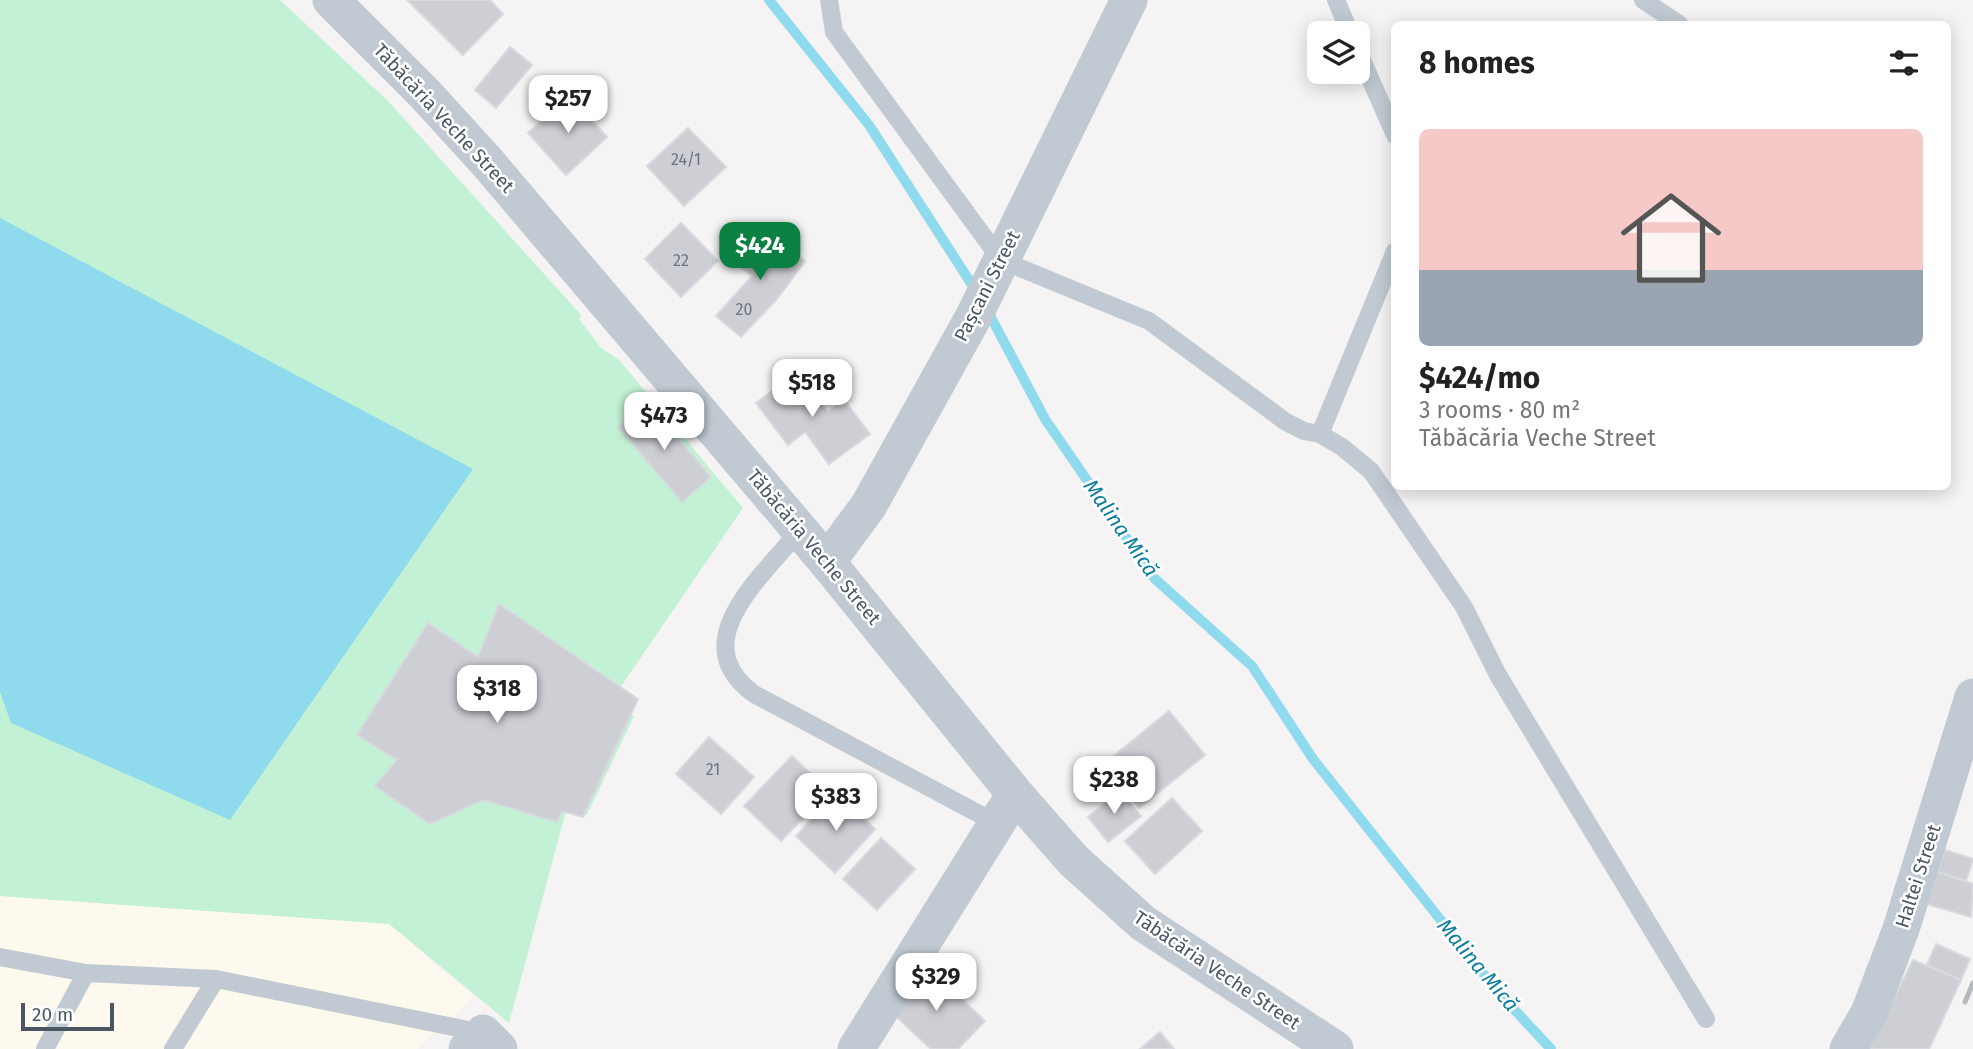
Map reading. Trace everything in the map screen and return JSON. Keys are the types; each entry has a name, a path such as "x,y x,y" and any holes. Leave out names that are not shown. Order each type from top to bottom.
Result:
{"street":[{"name":"Tăbăcăria Veche Street","path":"331,0 426,95 487,162 827,562 1005,808 1074,861 1143,923 1335,1049"},
{"name":"Pașcani Street","path":"827,562 869,505 987,288 1129,0"},
{"name":"Haltei Street","path":"1848,1049 1869,1013 1901,929 1973,698"},
{"path":"856,1049 1005,808"}],"lane":[{"path":"829,0 834,32 987,288 1149,321 1286,422 1304,431 1320,434 1342,446 1371,471 1448,581 1499,675 1706,1019"},
{"path":"1336,0 1345,21"},
{"path":"1643,0 1674,21"},
{"path":"1370,78 1391,126"},
{"path":"1320,434 1391,261"},
{"path":"800,530 737,607 723,637 725,661 737,681 754,694 1005,808"},
{"path":"0,957 86,973 216,979 483,1044"},
{"path":"46,1049 86,973"},
{"path":"173,1049 216,979"}],"shaded area":[{"path":"0,896 389,924 474,997 417,1049 0,1049"}],"green space":[{"path":"0,0 280,0 389,102 582,316 579,319 601,348 619,360 743,508 611,701 634,716 587,815 567,807 509,1023 389,924 0,896"}],"water":[{"path":"0,218 473,469 230,820 11,723 0,692"}],"building":[{"path":"407,0 490,0 503,14 463,55"},
{"path":"510,47 532,65 496,108 475,90"},
{"path":"569,95 607,137 566,175 528,133"},
{"path":"688,128 726,167 684,206 647,166"},
{"path":"681,223 718,261 681,297 645,259"},
{"path":"762,229 805,261 777,299 741,337 716,316 752,276 736,264"},
{"path":"797,372 828,412 844,400 870,434 829,464 805,432 788,445 756,403"},
{"path":"647,402 711,477 682,502 618,427"},
{"path":"499,604 638,699 583,817 562,811 557,822 483,800 430,824 375,786 397,760 357,735 428,623 478,657"},
{"path":"1169,711 1205,755 1139,808 1104,764"},
{"path":"709,737 754,777 721,814 676,774"},
{"path":"792,756 829,791 781,841 744,806"},
{"path":"1120,791 1141,816 1108,842 1088,817"},
{"path":"837,793 875,829 835,873 796,836"},
{"path":"1172,798 1202,831 1155,874 1125,841"},
{"path":"881,838 915,869 877,910 843,879"},
{"path":"1945,850 1973,859 1966,881 1938,872"},
{"path":"1938,872 1973,884 1971,917 1927,904"},
{"path":"1936,944 1970,959 1961,980 1927,965"},
{"path":"1913,960 1961,980 1929,1049 1869,1049"},
{"path":"928,967 985,1021 958,1049 931,1049 888,1009"},
{"path":"1160,1032 1174,1049 1140,1049"}],"waterway":[{"name":"Malina Mică","path":"769,0 869,125 976,291"},
{"name":"Malina Mică","path":"987,310 1045,419 1154,578 1252,666 1313,759 1497,991 1551,1049"}],"railway":[{"path":"1965,1002 1973,983"}]}
